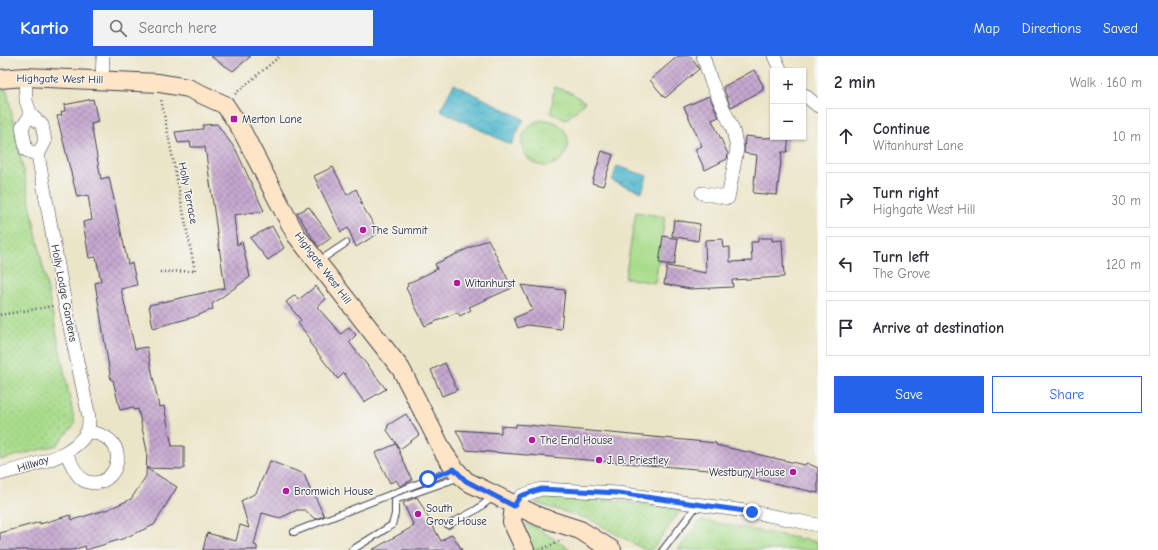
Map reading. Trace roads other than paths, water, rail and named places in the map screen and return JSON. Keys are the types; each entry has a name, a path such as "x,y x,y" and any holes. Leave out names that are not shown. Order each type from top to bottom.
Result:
{"street":[{"path":"102,80 103,56"},
{"path":"774,56 780,68"},
{"path":"702,193 728,198 737,149 733,130 711,81 706,57"},
{"name":"Highgate West Hill","path":"0,79 25,77 160,83 188,88 225,105 241,129 296,235 401,369 444,452 458,473 466,481 494,496 540,517 580,530 611,550"},
{"name":"Holly Lodge Gardens","path":"25,77 26,101 31,115 42,125 45,141 38,156 65,304 89,417 87,431"},
{"path":"806,96 818,106"},
{"path":"31,115 22,127 26,150 38,156"},
{"path":"87,431 109,439 116,450 117,466 109,477 96,482 86,481 78,476 66,453 78,444 87,431"},
{"name":"Hillway","path":"0,474 66,453"},
{"path":"525,550 512,522 514,506 520,496 541,489 618,493 752,512 818,525"}],"lane":[{"path":"317,263 346,243"},
{"path":"294,532 458,473"},
{"path":"352,550 392,525 395,514 396,500 458,473"},
{"path":"448,526 476,510 494,496"},
{"path":"663,550 698,504"}],"water":[{"path":"454,84 524,119 511,145 440,110"},
{"path":"617,166 647,176 642,192 612,181"}],"place":[{"name":"Merton Lane","path":"234,119"},
{"name":"The Summit","path":"363,230"},
{"name":"Witanhurst","path":"457,283"},
{"name":"The End House","path":"532,440"},
{"name":"J. B. Priestley","path":"599,460"},
{"name":"Westbury House","path":"793,472"},
{"name":"Bromwich House","path":"286,491"},
{"name":"South Grove House","path":"418,514"}]}
